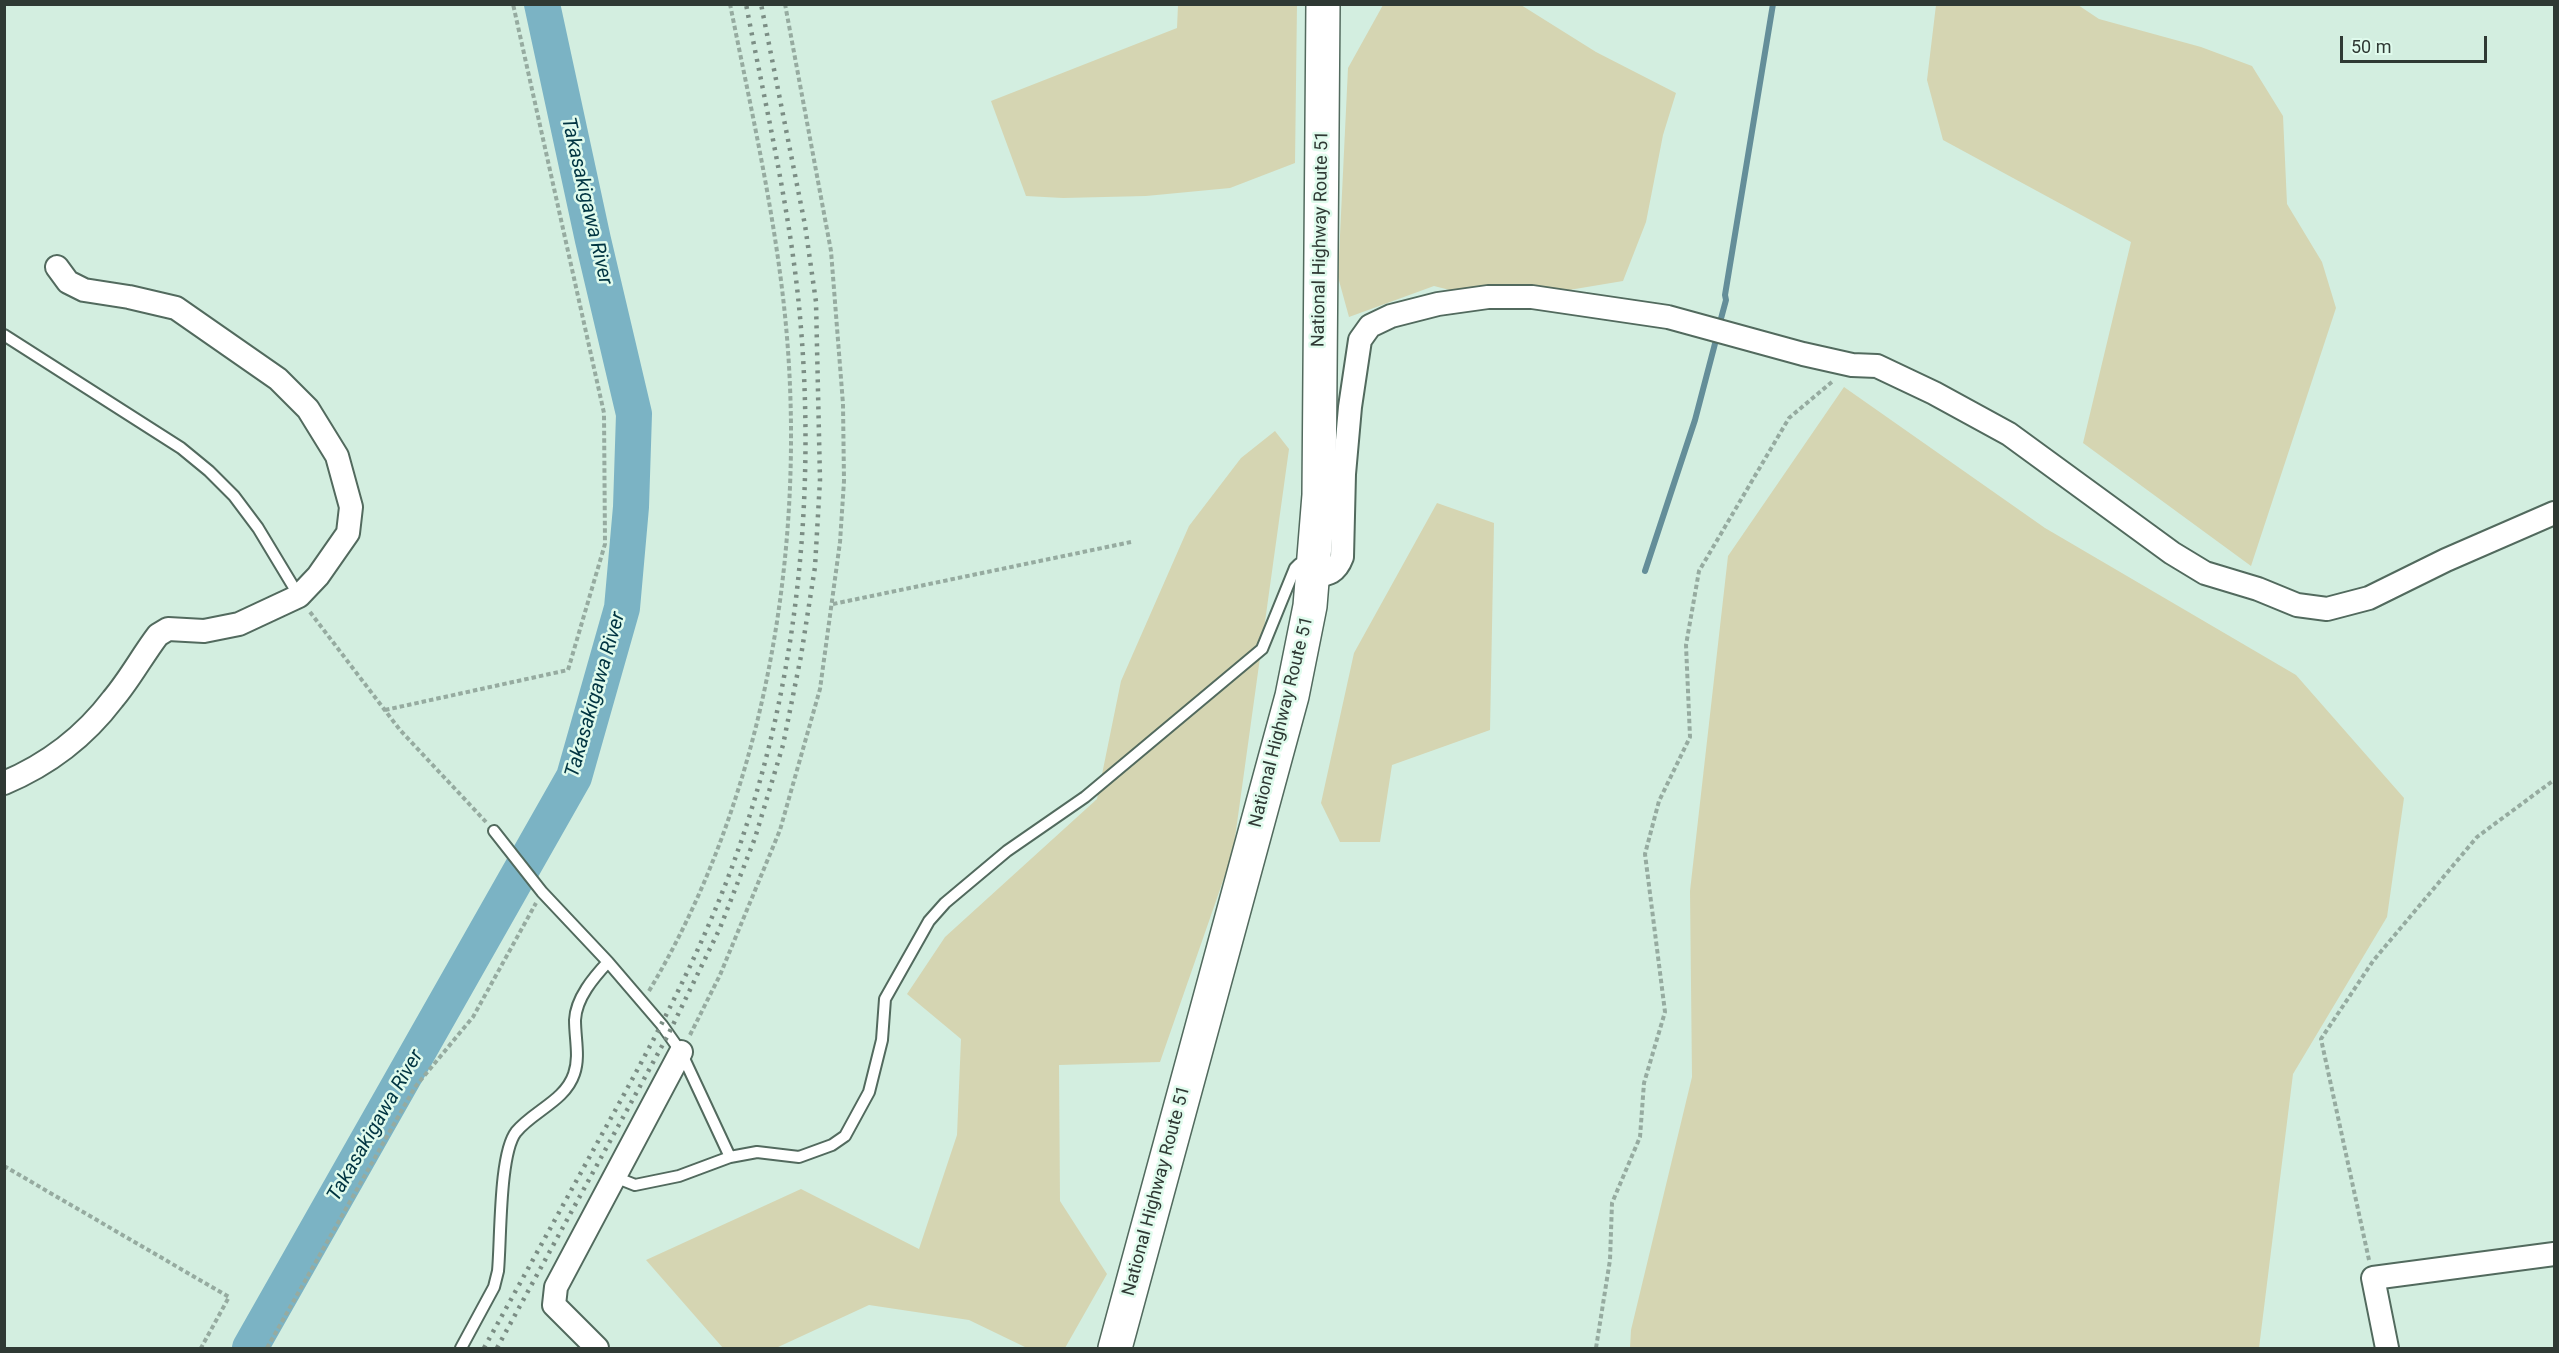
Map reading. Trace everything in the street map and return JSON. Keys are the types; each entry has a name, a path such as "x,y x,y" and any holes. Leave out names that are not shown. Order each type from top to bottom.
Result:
{"highway":[{"name":"National Highway Route 51","path":"1115,1348 1292,696 1310,606 1318,495 1323,4"}],"street":[{"path":"4,783 29,772 56,755 86,729 113,701 158,634 168,629 204,631 239,624 300,596 318,576 348,533 351,507 337,456 308,409 278,379 176,308 84,290 68,282 57,267"},
{"path":"1313,569 1331,574 1339,566 1342,557 1344,474 1350,407 1360,340 1370,326 1391,316 1438,304 1488,297 1532,297 1668,317 1852,365 1877,366 1934,393 2009,434 2172,553 2205,573 2297,605 2327,609 2369,598 2446,560 2554,513"},
{"path":"597,1348 554,1305 556,1287 681,1052"},
{"path":"2387,1348 2373,1278 2554,1254"}],"lane":[{"path":"4,335 181,448 209,471 234,496 258,528 300,596"},
{"path":"615,1177 635,1185 679,1176 730,1157 757,1152 799,1157 832,1145 845,1136 869,1092 882,1040 885,999 929,921 945,903 1007,850 1085,797 1262,649 1295,568 1299,564 1313,569"},
{"path":"494,831 542,892 643,1000 681,1052 730,1157"},
{"path":"461,1348 494,1287 498,1271 504,1165 508,1146 517,1131 564,1090 573,1078 578,1062 575,1018 578,1005 595,976 608,962"}],"path":[{"path":"385,710 568,670 604,544 604,413 513,4"},
{"path":"643,1000 675,944 705,880 737,788 755,728 771,656 788,535 790,420 784,306 754,122 730,4"},
{"path":"681,1052 720,975 780,831 820,689 840,542 844,481 843,404 832,262 785,4"},
{"path":"1596,1348 1610,1260 1612,1203 1640,1137 1644,1083 1665,1012 1645,854 1659,801 1690,737 1686,645 1699,571 1789,418 1852,365"},
{"path":"832,604 1131,542"},
{"path":"300,596 400,730 494,831"},
{"path":"2373,1278 2321,1039 2373,961 2477,837 2554,780"},
{"path":"267,1348 415,1087 473,1017 542,892"},
{"path":"4,1166 229,1297 201,1348"}],"green space":[{"path":"1178,5 1297,5 1295,163 1230,188 1146,196 1063,198 1026,196 991,101 1177,28"},
{"path":"1383,5 1521,5 1596,52 1676,93 1663,135 1646,222 1623,281 1497,302 1434,286 1349,317 1338,277 1348,68"},
{"path":"1936,5 2078,5 2099,19 2201,47 2252,66 2283,116 2287,204 2322,262 2336,308 2251,566 2083,443 2131,242 1943,140 1927,80"},
{"path":"1844,387 2045,528 2296,675 2404,798 2387,917 2293,1074 2259,1348 1630,1348 1631,1330 1692,1077 1690,891 1728,556"},
{"path":"1275,431 1289,449 1233,852 1160,1062 1059,1065 1060,1201 1107,1274 1065,1348 1027,1348 969,1320 869,1305 776,1348 723,1348 646,1260 801,1189 919,1249 957,1135 961,1039 907,994 945,937 1097,799 1121,681 1189,526 1241,458"},
{"path":"1437,503 1494,523 1490,730 1392,765 1380,842 1340,842 1321,803 1354,653"}],"waterway":[{"name":"Takasakigawa River","path":"250,1348 574,777 622,608 631,507 634,414 593,240 542,4"},
{"path":"1719,326 1726,300 1773,4"},
{"path":"1645,571 1695,420 1717,336"}],"railway":[{"path":"484,1348 667,1014 697,952 724,888 749,818 769,747 784,675 796,602 803,528 804,379 795,268 776,155 746,4"},
{"path":"497,1348 668,1035 720,928 755,838 783,745 801,656 815,567 820,480 816,302 805,225 761,4"}]}
